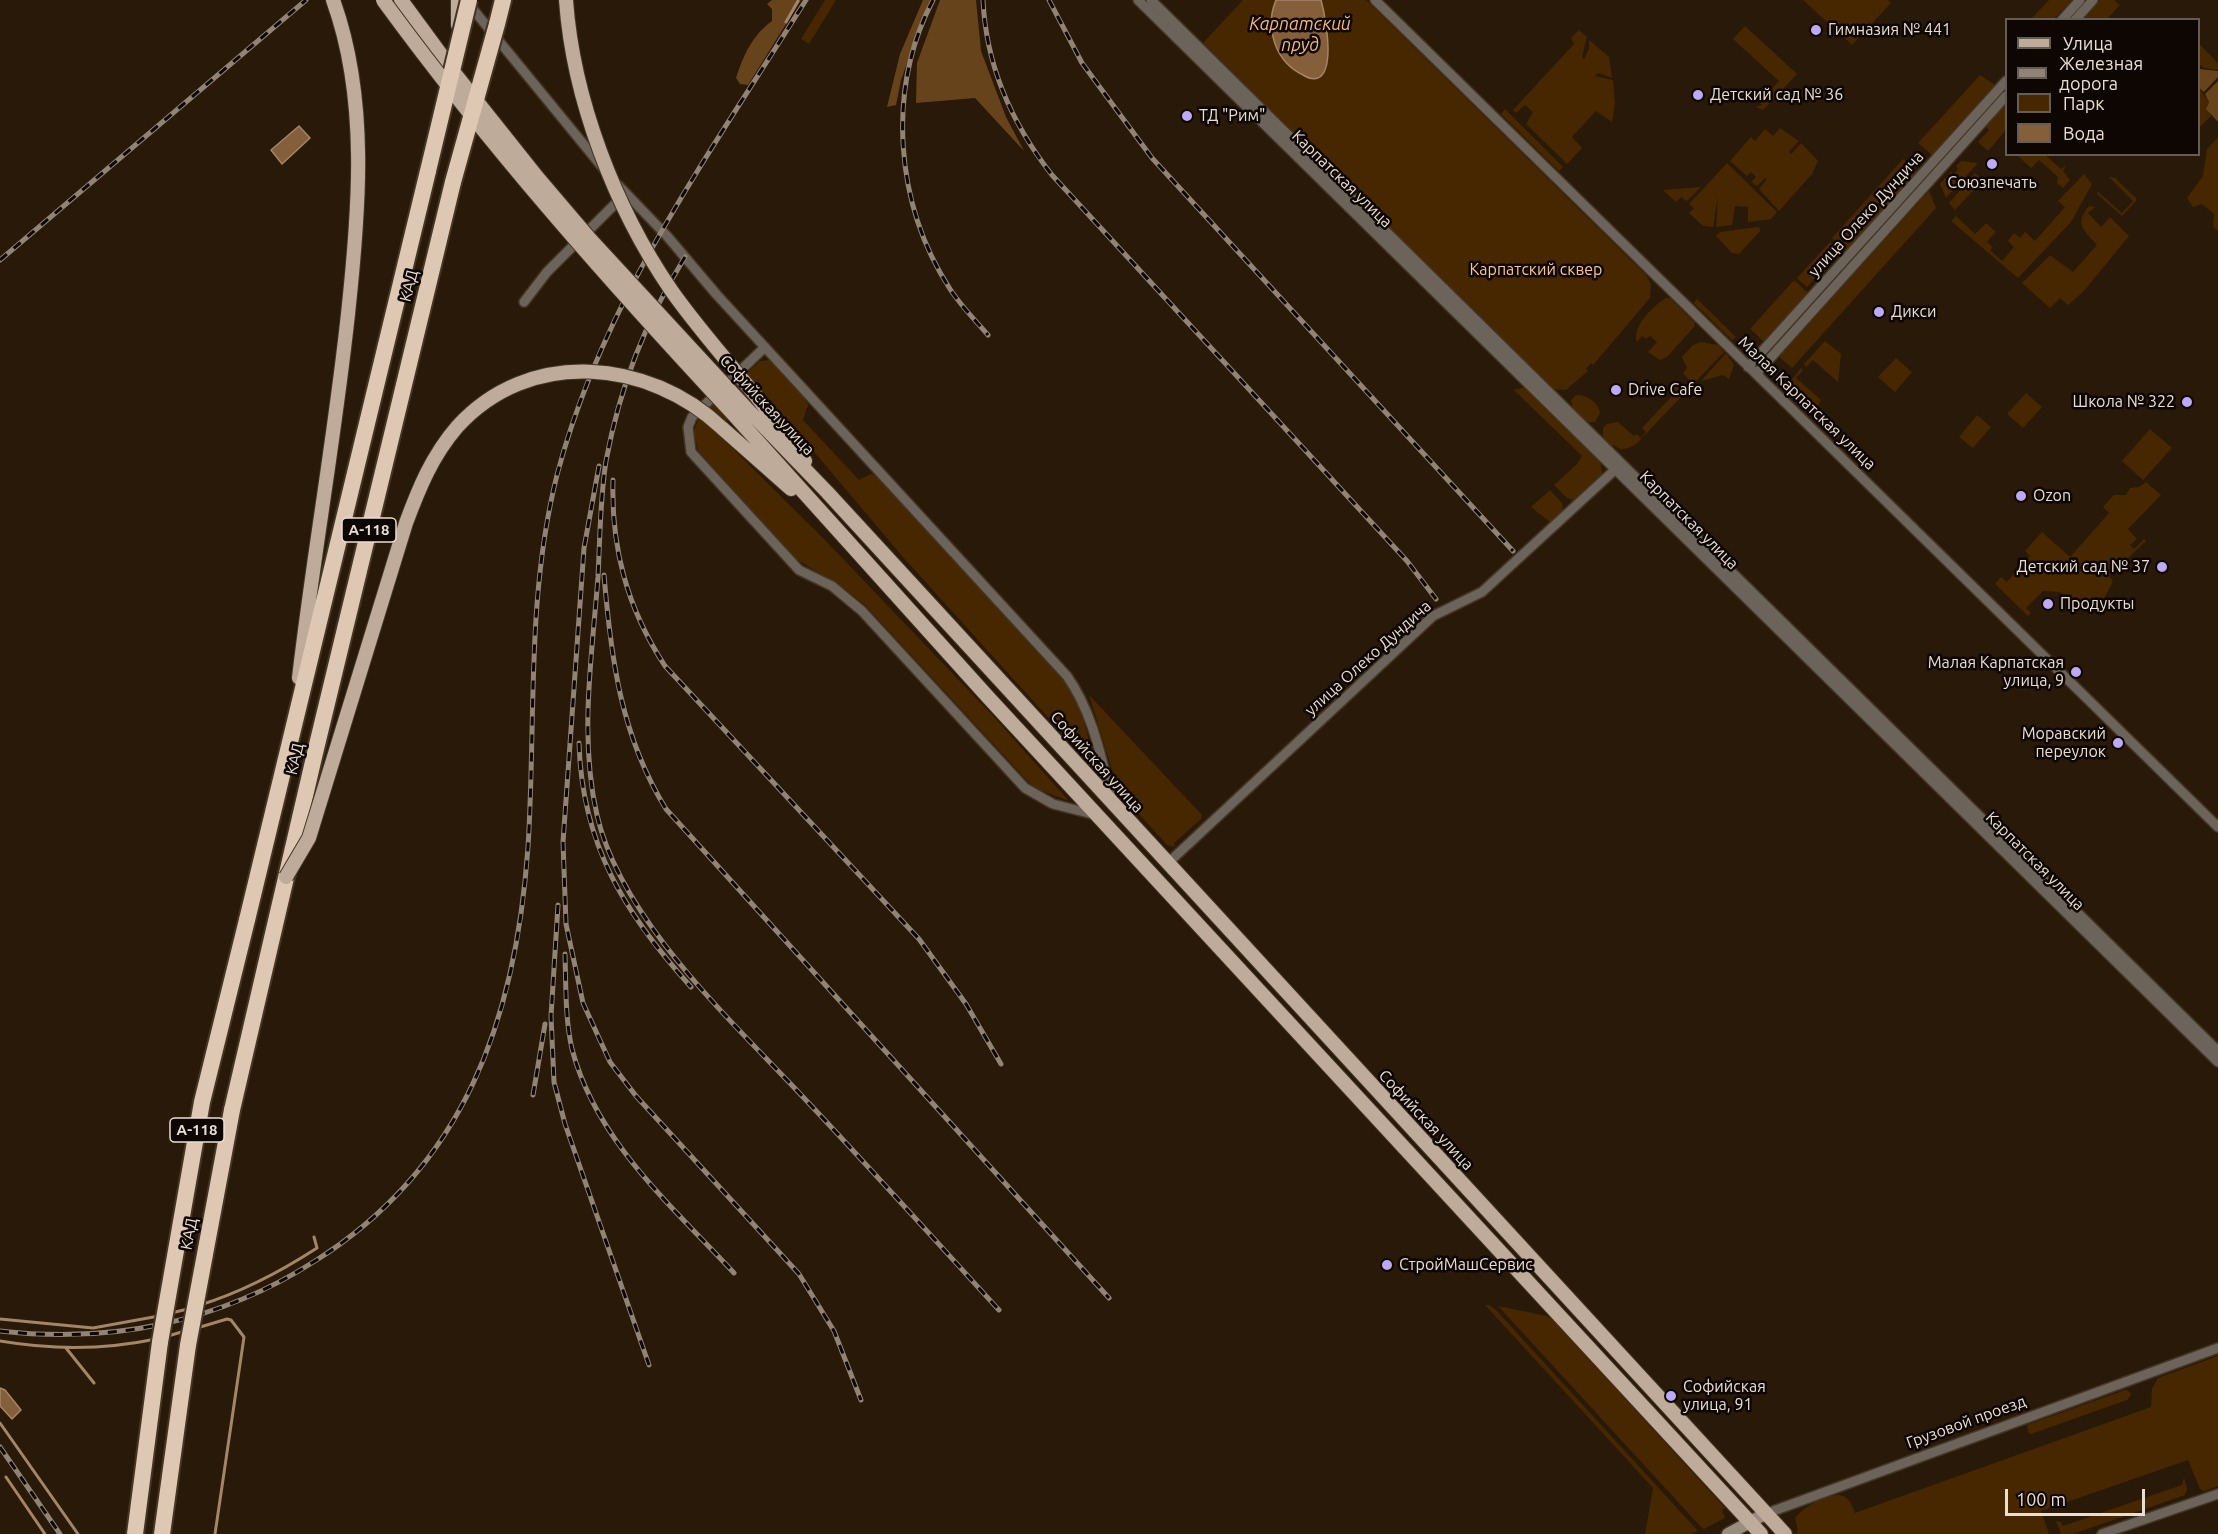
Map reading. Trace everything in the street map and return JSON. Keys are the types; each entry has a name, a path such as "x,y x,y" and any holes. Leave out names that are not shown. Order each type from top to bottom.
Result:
{"highway":[{"name":"КАД","path":"135,1534 160,1342 202,1102 292,737 467,0"},
{"name":"КАД","path":"162,1534 201,1268 232,1110 453,182 502,0"}],"main road":[{"path":"292,737 306,620 339,398 356,240 358,149 351,74 333,0"},
{"name":"Софийская улица","path":"383,0 428,61 579,247 740,412 827,492 1785,1534"},
{"name":"Софийская улица","path":"401,0 435,48 538,178 740,412 812,504 1761,1534"},
{"path":"458,0 459,40"},
{"path":"566,0 572,50 583,96 618,193 671,290 757,397 827,492"},
{"path":"286,877 309,838 406,523 425,472 459,426 482,405 524,383 551,375 600,371 627,375 672,392 695,406 783,483 812,504"}],"street":[{"path":"467,0 625,194 667,236 765,347 1067,676 1090,717 1112,803"},
{"name":"Карпатская улица","path":"1138,0 2218,1051"},
{"name":"Карпатская улица","path":"1151,0 2218,1062"},
{"name":"Малая Карпатская улица","path":"1375,0 2218,827"},
{"path":"2064,18 2080,0"},
{"path":"2077,18 2093,0"},
{"name":"улица Олеко Дундича","path":"1752,370 2005,83"},
{"name":"улица Олеко Дундича","path":"1752,370 2005,98"},
{"path":"524,302 547,272 625,194"},
{"path":"765,347 692,417 688,427 691,452 799,570 832,586 862,611 1025,788 1053,804 1099,816"},
{"name":"улица Олеко Дундича","path":"1168,863 1433,616 1482,592 1619,467"},
{"name":"Грузовой проезд","path":"1728,1534 1765,1514 2218,1348"},
{"path":"2102,1534 2218,1494"}],"green space":[{"path":"825,0 836,0 809,44 801,39"},
{"name":"Карпатский сквер","path":"1243,0 1366,0 1646,275 1651,284 1650,298 1593,365 1591,363 1586,369 1588,371 1566,390 1552,389 1203,43"},
{"path":"1803,0 1888,0 1891,3 1852,45"},
{"path":"2049,0 2072,0 2055,18 2032,18"},
{"path":"2100,0 2114,0 2120,5 2108,18 2084,18"},
{"path":"1745,26 1797,74 1763,110 1756,107 1762,105 1760,103 1779,81 1733,39"},
{"path":"1579,30 1587,37 1582,57 1584,59 1589,49 1589,40 1609,57 1612,78 1598,73 1595,76 1613,80 1615,103 1612,122 1596,111 1572,137 1582,148 1567,164 1526,124 1533,112 1525,105 1516,113 1513,110 1574,44 1571,38"},
{"path":"2200,45 2218,63 2218,70 2204,68 2200,65"},
{"path":"1980,75 1995,85 1932,155 1918,143"},
{"path":"2200,89 2209,102 2207,107 2211,116 2200,127"},
{"path":"2005,105 2005,131 1988,151 1978,142 1989,130 1986,127"},
{"path":"1505,109 1563,167 1559,171 1501,114"},
{"path":"1780,128 1799,141 1789,152 1791,154 1801,143 1818,161 1812,174 1779,211 1759,189 1767,179 1765,178 1757,186 1751,182 1756,177 1751,172 1747,176 1730,161 1751,137 1755,141 1765,129 1773,136"},
{"path":"2218,137 2218,231 2213,226 2214,214 2202,204 2193,207 2187,198 2203,176 2207,149"},
{"path":"2046,156 2061,169 2066,166 2063,171 2070,180 2063,188 2057,183 2058,177 2039,160 2031,168 2019,157"},
{"path":"1903,159 1917,172 1846,251 1832,238"},
{"path":"1961,161 1978,163 1946,198 1940,184 1951,172 1954,174 1958,169 1956,166"},
{"path":"1727,163 1777,212 1771,219 1748,222 1748,207 1735,206 1732,225 1716,227 1718,196 1713,227 1703,226 1689,213 1694,208 1689,204"},
{"path":"1975,173 1983,180 1955,210 1949,203"},
{"path":"2084,174 2092,184 2071,222 2018,278 1951,221 1956,216 1975,234 1986,223 1996,232 1987,242 1993,247 1990,250 2002,261 2014,247 2008,241 2014,233 2020,238 2025,232 2035,241 2065,207 2058,201"},
{"path":"2109,177 2115,178 2136,198 2136,201 2122,216 2097,194 2097,191 2122,213 2133,201"},
{"path":"1701,187 1687,201 1681,197 1676,202 1663,190"},
{"path":"1929,191 1936,208 1792,368 1779,357"},
{"path":"2089,206 2095,207 2088,213 2101,227 2110,217 2129,236 2083,292 2068,305 2060,298 2050,308 2022,283 2050,255 2073,272 2097,245 2081,223 2084,212"},
{"path":"1758,227 1761,230 1739,254 1732,253 1716,236 1720,232"},
{"path":"1830,242 1839,251 1807,287 1797,278"},
{"path":"1794,280 1808,293 1764,342 1750,329"},
{"path":"1666,298 1670,298 1695,323 1667,357 1660,360 1648,352 1657,342 1650,336 1646,339 1642,336 1637,342 1636,336 1640,323"},
{"path":"1697,299 1736,337 1732,340 1694,303"},
{"path":"1825,341 1841,354 1838,382 1813,360 1806,367 1804,364"},
{"path":"1701,342 1718,345 1724,352 1636,444 1624,449 1614,445 1611,447 1603,437 1603,428 1607,424 1618,422 1634,436 1636,434 1641,438 1646,432 1642,428 1672,396 1668,390 1676,380 1683,386 1689,380 1683,373 1687,368 1682,357 1693,345"},
{"path":"1726,353 1734,365 1729,379 1723,375 1701,381"},
{"path":"1896,358 1912,372 1895,392 1878,377"},
{"path":"770,360 805,397 808,405 803,420 859,480 871,474 878,476 1066,683 1082,713 1095,766 1092,766 902,556 761,389 715,431 826,541 994,717 1069,801 1034,788 866,606 845,589 796,559 698,451 694,431 699,418 760,361"},
{"path":"1801,368 1803,370 1796,378 1821,400 1817,408 1790,382"},
{"path":"1778,378 1810,408 1806,413 1775,382"},
{"path":"1526,387 1600,460 1602,474 1574,500 1567,498 1554,485 1577,464 1582,456 1514,390"},
{"path":"2026,393 2042,407 2023,428 2007,414"},
{"path":"1576,395 1588,398 1595,403 1600,413 1595,422 1585,422 1573,410 1571,400"},
{"path":"1977,415 1991,427 1973,448 1959,437"},
{"path":"2150,429 2172,448 2143,480 2122,461"},
{"path":"2146,482 2161,495 2128,529 2137,539 2130,545 2134,549 2144,539 2146,541 2109,576 2113,581 2102,603 2097,597 2083,610 2060,592 2043,591 2026,608 2031,613 2028,616 1995,584 2001,577 2007,582 2030,556 2025,551 2042,532 2070,557 2109,513 2103,507 2114,495 2126,495 2130,488 2139,487"},
{"path":"1550,490 1562,503 1563,511 1550,522 1531,507"},
{"path":"1089,695 1202,815 1201,819 1174,843 1175,847 1167,845 1119,792"},
{"path":"1485,1305 1496,1310 1698,1531 1690,1534 1645,1534 1653,1488"},
{"path":"1498,1306 1547,1316 1553,1320 1725,1508 1722,1510 1725,1518 1704,1529 1701,1527"},
{"path":"2218,1356 2218,1486 2204,1491 2200,1489 2188,1460 2041,1511 2049,1534 1795,1534 1798,1531 1795,1518 1804,1509 1825,1497 1839,1495 1845,1497 1855,1513 2151,1407 2152,1389 2158,1378"},
{"path":"2125,1390 2131,1395 2127,1400 2031,1434 2028,1432 2027,1425"},
{"path":"2184,1477 2187,1489 2185,1495 2073,1534 2061,1534 2056,1521 2061,1522 2063,1526 2182,1485"}],"shaded area":[{"path":"772,0 801,0 748,85 740,84 736,78 746,53 754,39 772,21 772,9 767,4"},
{"path":"923,0 930,0 901,80 896,105 887,107 900,54"},
{"path":"940,0 976,0 981,51 1006,117 1024,151 975,98 916,103 917,63"},
{"path":"2200,69 2218,71 2218,77 2204,92 2200,89"},
{"path":"2218,81 2218,122 2206,109 2209,102 2205,94"}],"water":[{"name":"Карпатский пруд","path":"1276,0 1321,0 1328,51 1325,71 1320,77 1313,79 1303,75 1286,62 1279,53 1271,22"},
{"path":"299,126 310,138 282,164 271,150"},
{"path":"0,1388 5,1390 21,1410 12,1419 0,1406"}],"waterway":[{"path":"786,22 798,1"},
{"path":"200,1305 246,1288 289,1265 317,1248 314,1237"},
{"path":"171,1313 188,1309"},
{"path":"0,1319 93,1328 159,1316"},
{"path":"197,1328 227,1319 231,1320 244,1337 215,1534"},
{"path":"168,1336 185,1331"},
{"path":"0,1341 78,1348 156,1339"},
{"path":"66,1348 94,1383"},
{"path":"0,1423 78,1534"},
{"path":"6,1477 45,1534"}],"railway":[{"path":"0,260 306,0"},
{"path":"0,1331 42,1334 124,1331 164,1324 241,1300 315,1261 367,1223 410,1180 446,1133 474,1082 495,1028 511,970 522,910 528,847 536,614 541,567 547,521 557,475 577,410 602,348 663,228 806,0"},
{"path":"933,0 918,35 908,71 903,109 903,146 908,184 918,221 932,256 954,295 988,335"},
{"path":"983,0 989,48 1004,93 1013,115 1052,175 1407,561 1436,599"},
{"path":"1049,0 1082,63 1152,158 1513,551"},
{"path":"685,257 658,306 636,355 619,407 606,461 588,696 589,756 597,815 610,854 629,893 682,967 999,1310"},
{"path":"599,466 584,548 563,842 566,924 583,1003 610,1062 636,1096 799,1274 834,1331 861,1400"},
{"path":"613,480 615,530 624,577 641,622 665,666 919,939 966,1004 1001,1064"},
{"path":"604,575 610,637 628,725 638,753 666,809 1109,1298"},
{"path":"579,743 588,814 611,876 627,905 646,932 691,987"},
{"path":"558,905 551,1016 554,1082 565,1124 649,1365"},
{"path":"565,954 567,1014 572,1049 583,1082 599,1113 617,1143 639,1170 734,1273"},
{"path":"533,1095 545,1024"},
{"path":"0,1447 60,1534"}],"place":[{"name":"Гимназия № 441","path":"1816,30"},
{"name":"Детский сад № 36","path":"1698,95"},
{"name":"ТД \"Рим\"","path":"1187,116"},
{"name":"Союзпечать","path":"1992,164"},
{"name":"Дикси","path":"1879,312"},
{"name":"Drive Cafe","path":"1616,390"},
{"name":"Школа № 322","path":"2187,402"},
{"name":"Ozon","path":"2021,496"},
{"name":"Детский сад № 37","path":"2162,567"},
{"name":"Продукты","path":"2048,604"},
{"name":"Малая Карпатская улица, 9","path":"2076,672"},
{"name":"Моравский переулок","path":"2118,743"},
{"name":"СтройМашСервис","path":"1387,1265"},
{"name":"Софийская улица, 91","path":"1671,1396"}]}
